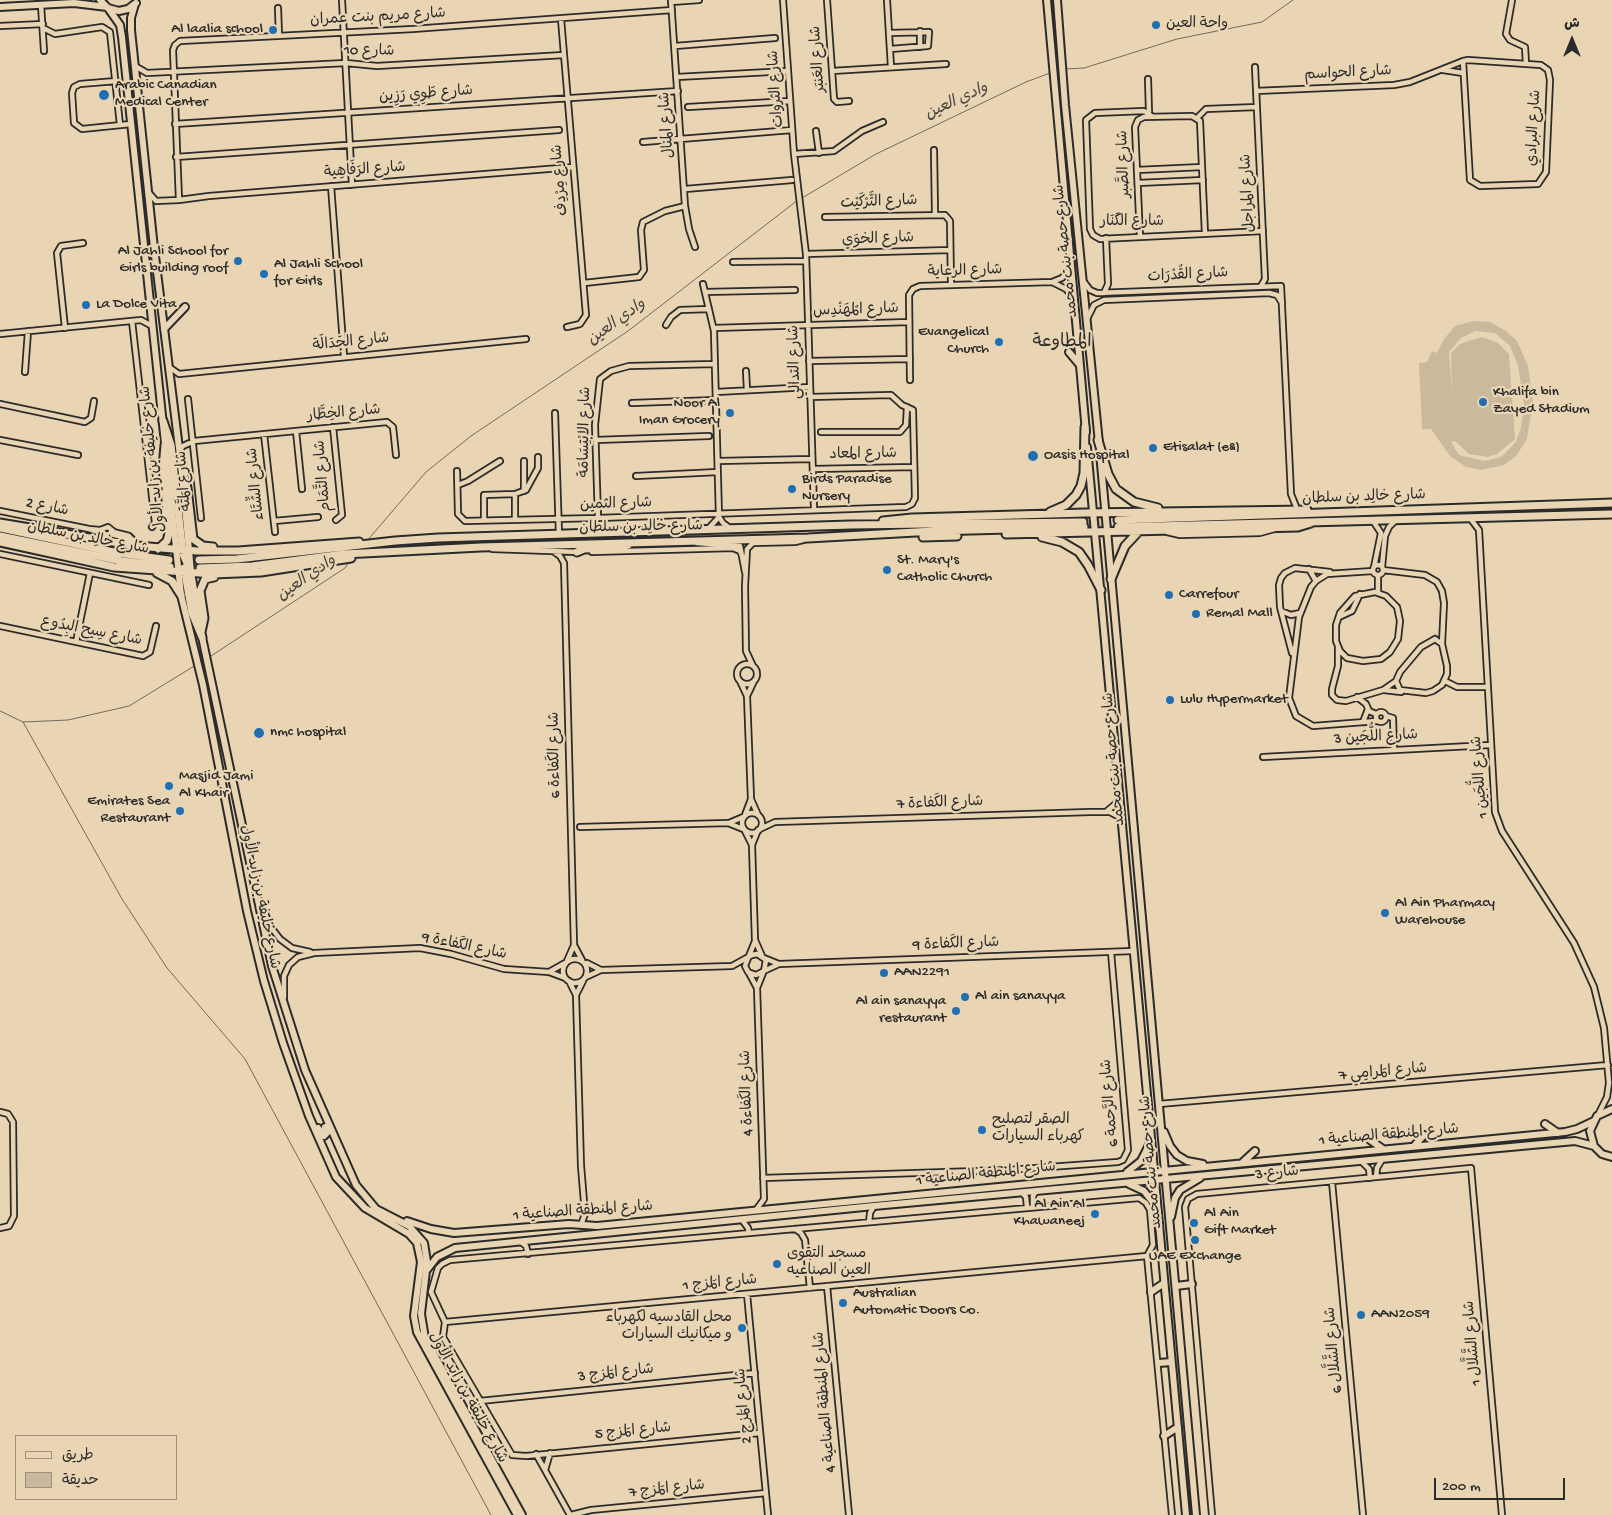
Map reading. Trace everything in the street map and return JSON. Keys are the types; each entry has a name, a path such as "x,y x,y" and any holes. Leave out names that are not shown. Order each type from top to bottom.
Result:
{"main road":[{"name":"شارع خليفة بن زايد الأول","path":"100,0 118,20 122,30 165,445 185,572 181,595 203,684 254,939 274,1015 304,1103 326,1157 343,1186 371,1212 409,1234 417,1243 421,1262 414,1316 417,1332 517,1515"},
{"name":"شارع حصة بنت محمد","path":"1047,0 1156,1209 1186,1515"},
{"name":"شارع حصة بنت محمد","path":"1057,0 1065,105 1107,532 1196,1515"},
{"name":"شارع خليفة بن زايد الأول","path":"138,2 131,23 148,193 181,464 182,550"},
{"path":"0,7 81,3 124,10 138,2"},
{"path":"164,328 185,307"},
{"path":"1068,352 1080,365"},
{"path":"163,421 171,445 182,550 192,613 202,635"},
{"path":"1040,515 1066,505 1079,491 1084,472 1085,427"},
{"path":"1098,440 1110,479 1129,499 1150,507 1216,511"},
{"path":"158,548 167,541 169,533 163,468 165,445"},
{"path":"181,464 187,488 195,541 208,547 266,549 307,554"},
{"name":"شارع خالِد بن سلطان","path":"1612,503 1118,524 1397,520 1612,514"},
{"path":"866,525 903,518 1105,512 1298,510 1342,513"},
{"path":"865,536 899,538 1280,528 1301,527 1313,521"},
{"path":"0,523 137,546 219,551 266,549"},
{"name":"شارع خالِد بن سلطان","path":"199,564 307,554 865,536 1084,524 866,525 395,541 307,554"},
{"name":"شارع خالِد بن سلطان","path":"0,528 170,563 112,560 0,536"},
{"path":"1111,579 1125,546 1139,531"},
{"path":"112,533 128,537 137,546"},
{"path":"1024,534 1058,540 1075,549 1088,565 1101,590"},
{"path":"0,542 89,562 150,570 230,574 261,572"},
{"path":"576,552 584,549 616,548 639,542"},
{"path":"202,635 204,618 200,591 205,579 261,572 307,554"},
{"path":"150,570 168,578 181,595"},
{"name":"شارع خليفة بن زايد الأول","path":"202,635 256,897 284,1006 312,1089 356,1185 366,1201 381,1213 409,1226 419,1234 426,1250 426,1272 421,1314 425,1338 522,1515"},
{"path":"304,1103 310,1109 321,1135 326,1136 327,1132 312,1089"},
{"name":"شارع المنطقة الصناعية 1","path":"381,1213 430,1229 454,1233 569,1224 597,1226 1558,1133 1577,1129 1612,1109"},
{"path":"1595,1118 1590,1131 1594,1146 1602,1154 1612,1157"},
{"path":"1161,1123 1170,1146 1177,1155 1187,1161 1212,1165"},
{"path":"1545,1124 1558,1133"},
{"path":"1414,1146 1424,1135"},
{"path":"1123,1174 1139,1163 1151,1140"},
{"path":"1370,1140 1383,1149"},
{"name":"شارع المنطقة الصناعية 1","path":"426,1272 437,1257 450,1250 534,1240 1383,1158 1575,1141 1594,1146"},
{"path":"1243,1162 1254,1151"},
{"path":"1170,1221 1180,1190 1190,1182 1206,1175"},
{"path":"1122,1183 1144,1191 1156,1209"},
{"path":"972,1197 978,1193 980,1188"},
{"path":"647,1229 649,1221"},
{"path":"1152,1292 1164,1283"},
{"path":"1176,1286 1192,1284"},
{"path":"1159,1363 1171,1362"},
{"path":"1164,1436 1178,1427"}],"street":[{"path":"342,0 352,185"},
{"path":"671,1 699,0"},
{"name":"شارع الثروات","path":"783,0 794,154 802,214"},
{"name":"شارع العَنبَر","path":"827,0 834,100 849,101"},
{"path":"887,0 890,67"},
{"path":"1512,0 1506,34 1510,40 1525,47 1526,64"},
{"name":"شارع المنال","path":"671,1 682,139 685,206 695,248"},
{"path":"42,5 44,51"},
{"path":"278,8 279,36"},
{"name":"شارع مريم بنت عمران","path":"179,200 173,48 180,41 561,19 672,10"},
{"name":"شارع مِرْدِف","path":"561,19 566,97 584,283 585,317 577,326 567,327"},
{"path":"0,26 43,26 55,34 102,27 109,30 112,36 120,125"},
{"path":"920,31 920,47"},
{"path":"889,33 928,31 929,38 929,46 890,49"},
{"path":"674,46 775,38"},
{"name":"شارع 10","path":"173,72 346,63 377,66 564,55"},
{"name":"شارع البرادي","path":"1440,70 1463,61 1544,66 1550,78 1546,172 1542,180 1534,185 1480,186 1470,180 1463,61"},
{"path":"832,71 946,64"},
{"path":"135,66 147,73 173,72"},
{"name":"شارع المراجل","path":"1255,66 1265,279"},
{"path":"1440,70 1463,73"},
{"name":"شارع الحواسم","path":"1256,91 1394,85 1440,70"},
{"path":"677,77 788,71"},
{"path":"137,84 147,73"},
{"path":"1148,79 1148,112 1153,117 1192,116 1197,118 1201,124 1206,234"},
{"path":"116,81 80,84 74,87 72,93 76,127 82,129 131,124"},
{"name":"شارع طَوِي رَزِين","path":"175,124 678,90"},
{"path":"688,107 790,101"},
{"path":"1197,118 1206,108 1257,107"},
{"name":"شارع الكَنَار","path":"1148,112 1095,113 1086,120 1090,231 1096,238 1263,231"},
{"name":"شارع الصَّبر","path":"1140,237 1135,125 1140,118 1153,117"},
{"path":"794,154 834,151 862,131 883,122"},
{"path":"176,157 558,130"},
{"path":"643,142 792,130"},
{"path":"816,131 819,153"},
{"name":"شارع التَّرْكَيْت","path":"934,150 934,214"},
{"name":"شارع الرَفَاهِية","path":"160,201 573,167"},
{"path":"1137,170 1202,167"},
{"path":"684,189 792,180"},
{"path":"1138,183 1203,180"},
{"path":"331,186 344,356"},
{"path":"148,193 153,199 160,201"},
{"path":"150,210 160,201"},
{"path":"584,283 639,277 644,270 641,230 643,222 665,211 685,206"},
{"name":"شارع التدالي","path":"802,214 806,254 814,509"},
{"name":"شارع التَّرْكَيْت","path":"825,217 943,214 949,219 951,285"},
{"path":"1083,280 1092,292 1104,293 1108,284 1106,238"},
{"path":"65,328 57,253 62,246 83,243"},
{"name":"شارع الخوَي","path":"806,254 950,250"},
{"path":"733,262 806,261"},
{"path":"1052,282 1062,278 1072,267"},
{"path":"1261,286 1265,279 1272,285 1274,294 1282,304"},
{"path":"1052,282 1066,289 1074,301"},
{"name":"شارع الرعاية","path":"910,380 909,295 912,289 920,286 1052,282"},
{"path":"703,284 714,328 719,515 723,523 732,529"},
{"path":"1108,284 1115,292"},
{"name":"شارع القُدْرَات","path":"1104,293 1279,284 1283,290"},
{"path":"706,292 795,290"},
{"path":"1274,294 1283,290 1282,304 1291,494 1298,510"},
{"path":"1130,292 1131,299"},
{"name":"شارع القُدْرَات","path":"1087,320 1092,308 1098,302 1274,294"},
{"path":"666,325 676,312 709,309"},
{"path":"141,320 151,311"},
{"path":"0,334 141,320 152,326"},
{"path":"132,321 155,523 152,527"},
{"name":"شارع المُهَنْدِس","path":"714,328 909,322"},
{"path":"25,372 28,331"},
{"name":"شارع الجَدَالَة","path":"179,374 526,339"},
{"path":"809,361 910,359"},
{"name":"شارع الابْتِسَامَة","path":"598,518 596,440 598,381 611,371 629,366 715,364"},
{"path":"168,366 179,374 170,383"},
{"path":"746,371 747,390"},
{"path":"716,392 810,387"},
{"path":"810,397 889,395 895,397 914,412 914,467"},
{"name":"شارع المَتَّة","path":"188,399 201,518"},
{"path":"632,403 716,400"},
{"path":"0,404 85,422 91,418 94,401"},
{"path":"821,432 900,432 906,425 907,408"},
{"path":"555,412 559,535"},
{"name":"شارع الخِطَّار","path":"192,442 389,422 394,429 396,455"},
{"name":"شارع التَّمَام","path":"333,427 342,515 336,520"},
{"name":"شارع الخِطَّار","path":"296,431 302,489"},
{"path":"176,434 183,441 192,442"},
{"name":"شارع الشِّتَاء","path":"264,434 275,532"},
{"path":"596,440 709,436"},
{"path":"0,440 78,455"},
{"path":"179,454 182,447 192,442"},
{"path":"484,520 484,495 515,494 524,491 528,488 531,477 538,468 538,457"},
{"path":"718,461 812,459"},
{"path":"458,485 500,461"},
{"path":"524,461 524,491"},
{"name":"شارع المعاد","path":"813,469 914,467"},
{"name":"شارع الثمين","path":"457,471 458,514 464,521 719,515 910,505 915,498 914,467"},
{"path":"636,476 718,472"},
{"path":"515,494 515,519"},
{"name":"شارع 2","path":"0,511 89,529 108,535 112,533"},
{"path":"706,530 719,515"},
{"path":"274,521 318,517"},
{"path":"1469,517 1479,530 1486,517"},
{"path":"1371,520 1381,533 1382,568 1381,574 1378,575"},
{"path":"1378,592 1378,575 1374,569 1387,530 1397,520"},
{"name":"شارع اللُّجَين 1","path":"1479,530 1494,805 1499,825 1574,943 1585,964 1600,1006 1609,1083 1607,1098 1595,1118"},
{"path":"752,845 762,821 751,799 747,696 737,675 746,651 745,572 749,545 795,542 808,538"},
{"path":"685,541 704,545 736,544 741,548 742,558"},
{"path":"480,547 500,550 554,552 733,548 740,551 745,572"},
{"path":"554,552 560,556 564,563"},
{"path":"564,563 568,555 576,552"},
{"path":"0,554 149,585"},
{"name":"شارع الكَفاءة 6","path":"564,563 574,946 566,962"},
{"path":"1338,646 1347,658 1376,661 1387,655 1396,644 1400,626 1398,611 1389,598 1378,592 1360,594 1348,602 1338,616 1336,630 1338,666 1332,686 1332,695 1337,700 1343,701 1383,690 1430,693 1445,681 1447,666 1442,644 1443,597 1437,582 1426,574 1382,568 1378,565 1374,569 1335,573 1323,576 1316,581 1308,593 1300,613 1292,657 1290,701 1296,716 1305,723 1318,726 1383,721 1386,716"},
{"path":"1292,657 1281,611 1279,585 1283,575 1295,568 1335,573"},
{"path":"1309,569 1316,581"},
{"path":"76,642 90,573"},
{"path":"1338,616 1352,611 1360,594"},
{"path":"1281,611 1291,615 1300,613"},
{"name":"شارع سِيح البِدُوع","path":"0,626 145,656 150,650 156,626"},
{"path":"1383,690 1396,681 1410,659 1442,626"},
{"path":"1287,636 1296,636"},
{"path":"1430,640 1437,639 1442,644"},
{"path":"746,651 756,674 747,696"},
{"path":"1338,666 1347,658"},
{"path":"740,667 746,664 753,666"},
{"path":"740,681 745,684 754,680"},
{"path":"1396,681 1397,686 1402,692"},
{"path":"1445,681 1457,688 1487,687"},
{"path":"1363,722 1370,693"},
{"path":"1357,697 1376,714 1377,721"},
{"path":"1376,714 1382,712 1386,716 1393,718 1394,750"},
{"name":"شارع اللُّجَين 3","path":"1263,757 1490,745"},
{"path":"567,980 576,983 601,970 732,966 756,975 764,972 766,963 755,940 752,845 742,821 751,799"},
{"path":"1106,811 1114,808 1119,801"},
{"name":"شارع الكَفاءة 7","path":"759,829 775,822 1106,811 1121,818"},
{"path":"580,827 728,823 752,813 759,816"},
{"name":"شارع الكَفاءة 7","path":"759,816 775,822"},
{"path":"728,823 751,833 759,829"},
{"name":"شارع الكَفاءة 9","path":"256,897 270,926 280,939 292,948 314,953"},
{"path":"748,972 745,966 755,940"},
{"name":"شارع الكَفاءة 6","path":"574,946 583,961"},
{"name":"شارع الكَفاءة 9","path":"284,1006 283,980 286,969 298,957 314,953 420,948 451,954 504,969 549,972 567,980"},
{"name":"شارع الكَفاءة 9","path":"763,957 779,964 1133,951"},
{"name":"شارع الرَّحمة 6","path":"763,1178 1008,1170 1118,1162 1123,1160 1128,1150 1111,952"},
{"path":"732,966 757,954 763,957"},
{"path":"549,972 574,958 601,970"},
{"path":"576,995 588,969 583,961"},
{"path":"566,962 563,970 576,995 581,1166 585,1214 581,1225"},
{"name":"شارع الكَفاءة 9","path":"764,972 779,964"},
{"name":"شارع الكَفاءة 4","path":"748,972 757,988"},
{"name":"شارع الكَفاءة 4","path":"764,972 757,988 764,1196"},
{"name":"شارع المَرامِي 7","path":"1159,1104 1608,1065"},
{"name":"شارع اللُّجَين 1","path":"1609,1083 1612,1092"},
{"path":"0,1112 8,1114 13,1122 14,1216 9,1226 0,1228"},
{"path":"1376,1177 1377,1168 1383,1158"},
{"path":"1361,1161 1369,1169 1370,1178"},
{"name":"شارع 3","path":"1192,1284 1185,1207 1188,1199 1196,1194 1471,1168"},
{"name":"شارع الشَّلَّال 1","path":"1471,1168 1502,1515"},
{"name":"شارع الشَّلَّال 6","path":"1332,1182 1362,1515"},
{"path":"1030,1207 1036,1191"},
{"path":"1021,1192 1026,1197 1030,1207"},
{"path":"764,1196 768,1205 775,1208"},
{"path":"756,1210 762,1204 764,1196"},
{"path":"480,1401 443,1337 445,1322 431,1292 438,1268 450,1260 749,1230 794,1229 1140,1198 1150,1210 1153,1245 1147,1256 1159,1363 1172,1515"},
{"path":"869,1222 869,1216 874,1206"},
{"path":"862,1207 869,1216"},
{"path":"585,1214 597,1226"},
{"path":"749,1230 752,1219"},
{"path":"742,1220 749,1230"},
{"path":"810,1227 806,1240 810,1288"},
{"path":"794,1229 801,1233 806,1240"},
{"path":"528,1251 534,1240"},
{"path":"521,1242 528,1251"},
{"name":"شارع المَزج 1","path":"445,1322 1147,1256"},
{"path":"1192,1284 1212,1515"},
{"name":"شارع المنطقة الصناعية 4","path":"827,1286 849,1515"},
{"name":"شارع المَزج 2","path":"747,1294 768,1515"},
{"name":"شارع المَزج 3","path":"480,1401 755,1373"},
{"name":"شارع المَزج 5","path":"480,1401 508,1452 516,1456 760,1433"},
{"path":"545,1470 550,1453"},
{"path":"536,1454 570,1515"},
{"name":"شارع المَزج 7","path":"570,1515 591,1510 766,1493"}],"green space":[{"path":"1473,321 1490,322 1506,331 1517,341 1528,366 1533,402 1527,439 1516,456 1504,465 1481,470 1466,467 1450,456 1431,429 1422,429 1419,363 1427,362 1432,351 1437,353 1444,339 1455,326","holes":["1475,331 1495,333 1510,346 1518,365 1524,404 1521,428 1516,442 1501,457 1484,461 1459,455 1451,442 1455,441 1469,454 1488,457 1497,454 1515,439 1509,354 1498,343 1482,337 1460,344 1451,353 1452,392 1449,352 1461,338"]}],"waterway":[{"name":"وادي العين","path":"1066,69 1084,68 1177,39 1262,22 1293,0"},
{"name":"وادي العين","path":"802,198 876,154 1026,82 1050,73"},
{"name":"وادي العين","path":"366,542 426,472 471,436 628,331 798,200"},
{"name":"وادي العين","path":"208,658 345,568 349,562"},
{"name":"وادي العين","path":"0,711 23,722 68,720 129,706 196,665"},
{"path":"23,722 122,899 167,968 245,1059 491,1515"}],"tunnel":[{"path":"1083,522 1118,520"},
{"path":"1084,527 1118,527"},
{"path":"169,560 199,560"}],"place":[{"name":"واحة العين","path":"1156,25"},
{"name":"Al laalia school","path":"273,30"},
{"name":"Arabic Canadian Medical Center","path":"104,95"},
{"name":"Al Jahli School for Girls building roof","path":"238,261"},
{"name":"Al Jahli School for Girls","path":"264,274"},
{"name":"La Dolce Vita","path":"86,305"},
{"name":"Evangelical Church","path":"999,342"},
{"name":"Khalifa bin Zayed Stadium","path":"1483,402"},
{"name":"Noor Al Iman Grocery","path":"730,413"},
{"name":"Etisalat (e&)","path":"1153,448"},
{"name":"Oasis Hospital","path":"1033,456"},
{"name":"Birds Paradise Nursery","path":"792,489"},
{"name":"St. Mary's Catholic Church","path":"887,570"},
{"name":"Carrefour","path":"1169,595"},
{"name":"Remal Mall","path":"1196,614"},
{"name":"Lulu Hypermarket","path":"1170,700"},
{"name":"nmc hospital","path":"259,733"},
{"name":"Masjid Jami Al Khair","path":"169,786"},
{"name":"Emirates Sea Restaurant","path":"180,811"},
{"name":"Al Ain Pharmacy Warehouse","path":"1385,913"},
{"name":"AAN2291","path":"884,973"},
{"name":"Al ain sanayya","path":"965,997"},
{"name":"Al ain sanayya restaurant","path":"956,1011"},
{"name":"الصقر لتصليح كهرباء السيارات","path":"982,1130"},
{"name":"Al Ain Al Khawaneej","path":"1095,1214"},
{"name":"Al Ain Gift Market","path":"1194,1223"},
{"name":"UAE Exchange","path":"1195,1240"},
{"name":"مسجد التقوى العين الصناعيه","path":"777,1264"},
{"name":"Australian Automatic Doors Co.","path":"843,1303"},
{"name":"AAN2059","path":"1361,1315"},
{"name":"محل القادسيه لكهرباء و ميكانيك السيارات","path":"742,1328"}],"district":[{"name":"المطاوعة","path":"1062,343"}]}
